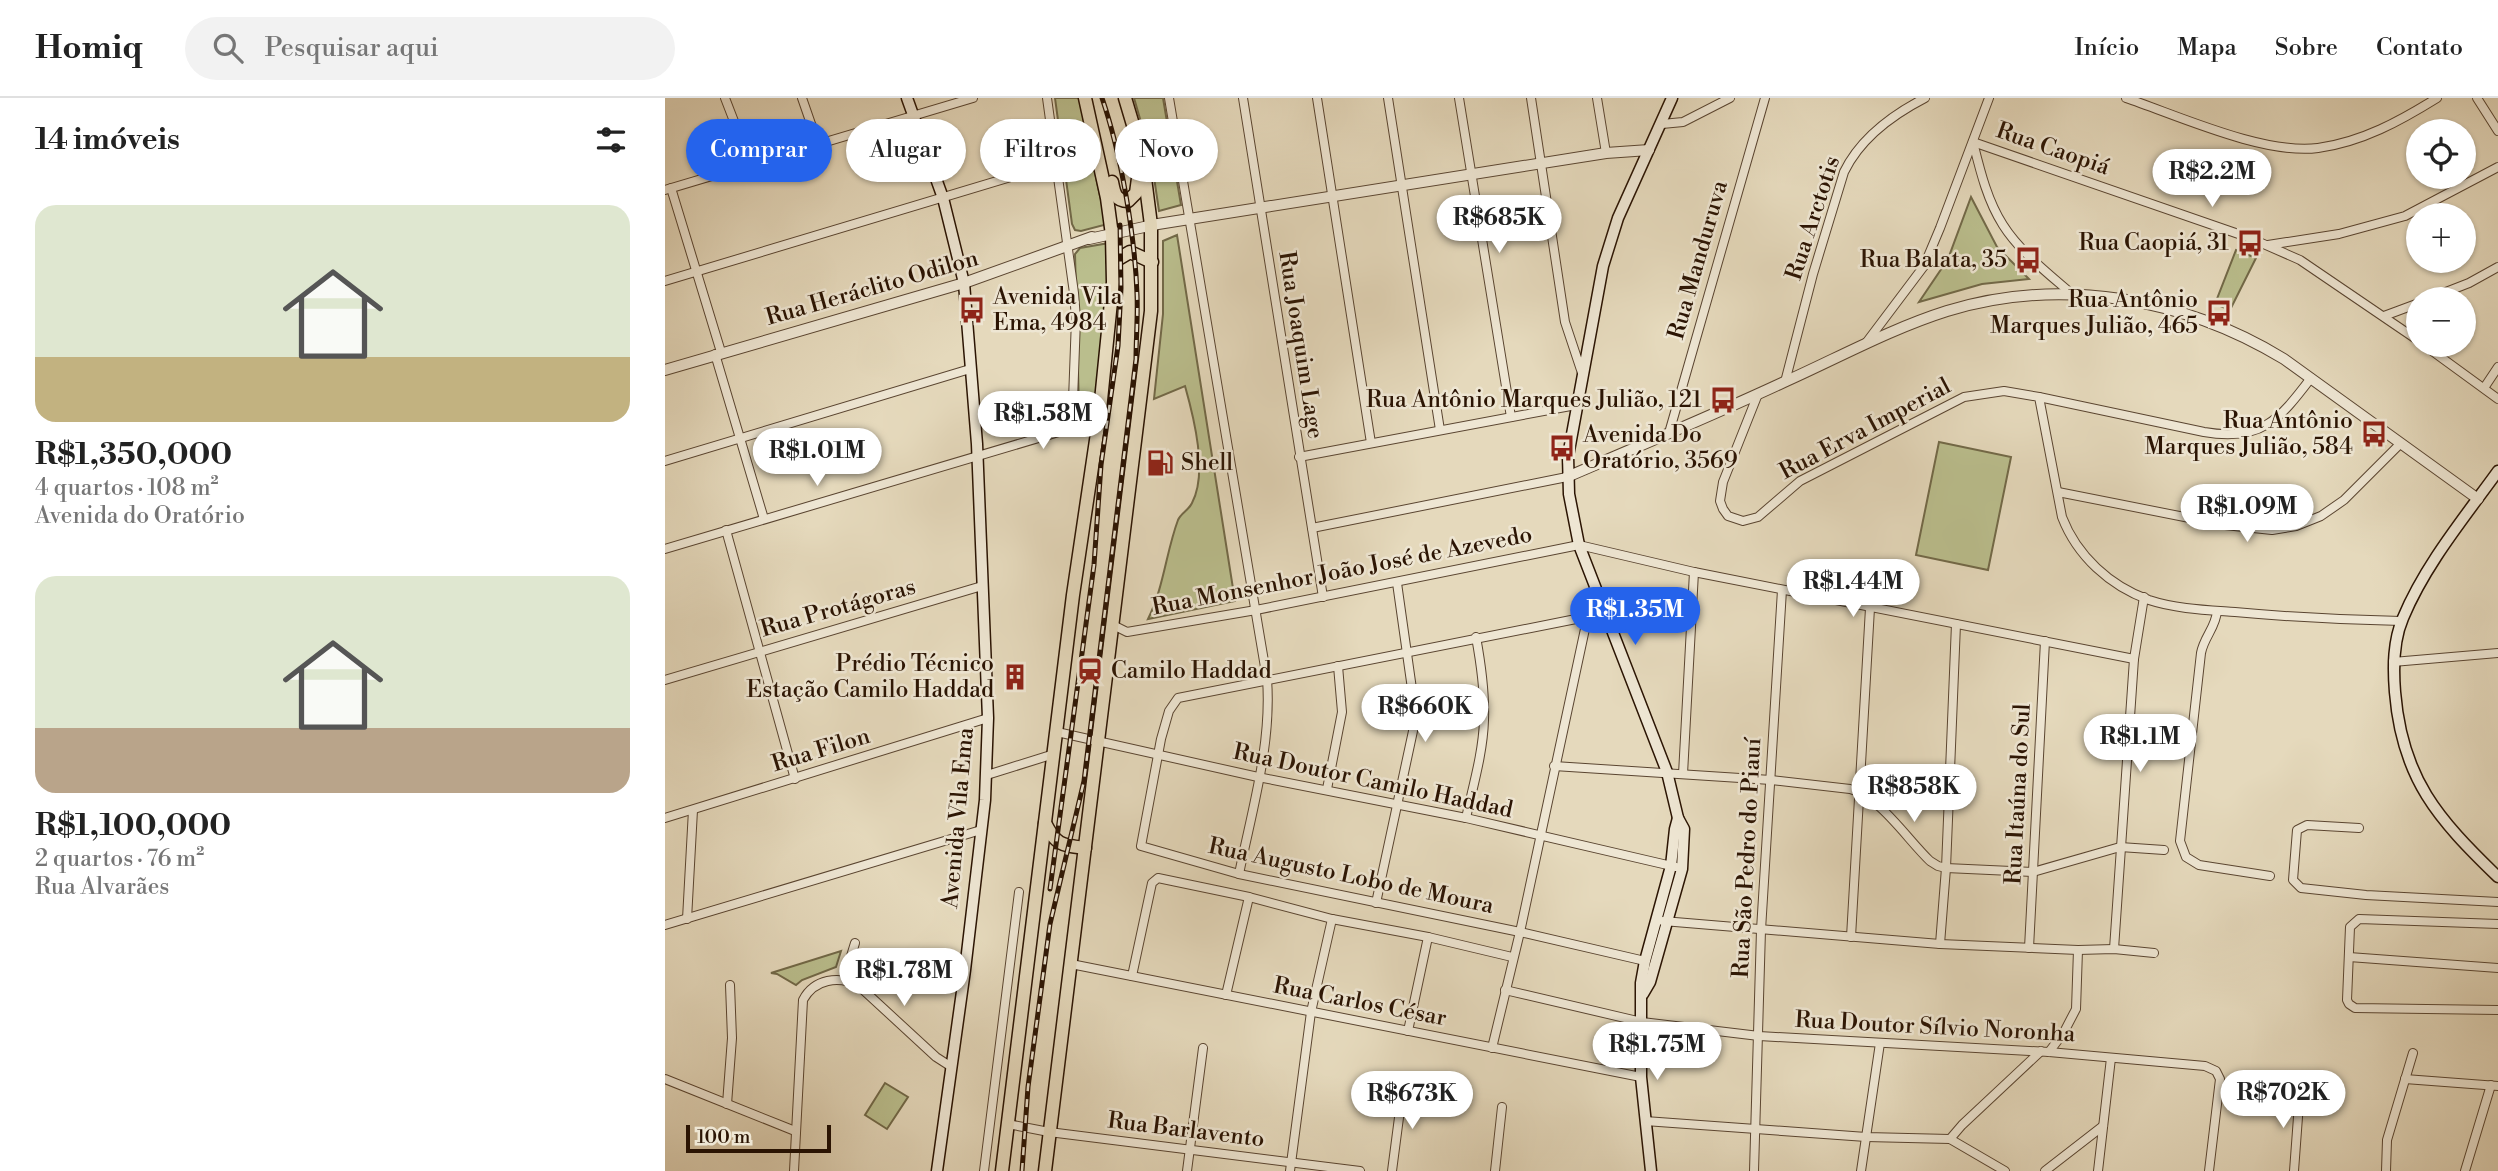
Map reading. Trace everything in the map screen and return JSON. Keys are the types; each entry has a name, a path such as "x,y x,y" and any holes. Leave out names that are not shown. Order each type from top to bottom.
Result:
{"main road":[{"name":"Avenida Vila Ema","path":"907,98 943,198 964,283 978,456 988,718 987,775 981,830 937,1171"},
{"path":"1085,98 1110,170 1114,192 1121,200 1128,201 1136,193 1138,182"},
{"path":"1002,1171 1077,569 1099,420 1113,282 1112,233 1099,155 1085,98"},
{"path":"1125,98 1131,119"},
{"path":"1643,995 1650,982 1662,921 1677,868 1675,829 1678,818 1667,772 1579,545 1567,477 1576,405 1609,243 1672,98"},
{"path":"1045,1171 1146,361 1152,262 1145,182"},
{"path":"1113,262 1123,254 1130,253 1152,262"},
{"path":"2498,471 2421,582 2402,621 2393,662 2401,737 2422,790 2451,831 2498,877"},
{"path":"1045,822 1060,844 1085,848"},
{"path":"1650,1171 1641,1077 1641,983 1645,961 1662,921"}],"street":[{"path":"725,98 733,119"},
{"path":"802,98 809,119"},
{"path":"832,141 974,98"},
{"path":"1047,98 1050,119"},
{"path":"1170,98 1256,610 1270,709 1238,874"},
{"name":"Rua Joaquim Lage","path":"1243,98 1323,597"},
{"path":"1317,98 1371,443"},
{"path":"1388,98 1440,430"},
{"path":"1459,98 1511,417"},
{"path":"1531,98 1565,322 1582,373"},
{"path":"1597,98 1607,153"},
{"path":"1662,124 1683,122 1730,98"},
{"name":"Rua Manduruva","path":"1669,433 1765,98"},
{"name":"Rua Arctotis","path":"1785,382 1832,208 1848,164 1874,132 1925,98"},
{"path":"1865,344 1924,266 1989,98"},
{"path":"2126,98 2269,146 2316,149 2342,144 2370,134 2397,122 2437,98"},
{"path":"2477,98 2498,131"},
{"path":"1973,142 1982,178 2003,225 2017,243 2073,295"},
{"name":"Rua Caopiá","path":"1973,142 2266,245 2308,265 2406,332"},
{"name":"Rua Heráclito Odilon","path":"665,370 964,283 1112,233 1542,163 1649,150"},
{"path":"2266,245 2339,234 2405,216 2498,167"},
{"path":"692,182 668,189 696,272 764,519"},
{"path":"665,281 995,182"},
{"path":"1060,182 1076,319 1072,428"},
{"path":"2459,287 2498,267"},
{"path":"1312,528 1567,477 1865,344 1949,311 2044,294 2130,300 2166,307 2257,342 2478,499"},
{"path":"2384,316 2406,308"},
{"path":"2441,357 2498,399"},
{"path":"2484,388 2498,367"},
{"path":"665,461 970,369"},
{"path":"2311,378 2290,405 2271,423 2254,430 2232,434 2213,433 2039,397 2066,526 2080,551 2099,571 2130,591 2164,603 2217,611 2402,621"},
{"name":"Rua Erva Imperial","path":"1758,394 1723,482 1720,500 1728,516 1743,522 1758,517 1800,481 1964,397 2004,391 2039,397"},
{"path":"1299,457 1576,405"},
{"path":"665,549 1099,420"},
{"path":"2057,492 2252,530 2271,530 2296,526 2321,516 2344,500 2401,443"},
{"path":"726,530 757,652 795,779"},
{"path":"1579,545 1694,572 2134,659"},
{"name":"Rua Monsenhor João José de Azevedo","path":"1113,625 1126,632 1256,610 1579,545"},
{"path":"1683,774 1694,572"},
{"path":"1376,903 1413,731 1414,703 1397,583"},
{"name":"Rua Protágoras","path":"665,680 982,586"},
{"path":"1492,1048 1520,932 1594,587"},
{"name":"Rua São Pedro do Piauí","path":"1754,1171 1761,930 1782,590"},
{"path":"2114,949 2134,659 2144,597"},
{"path":"1851,937 1870,608"},
{"path":"2217,611 2215,623 2205,636 2201,653 2182,811 2181,850 2186,857 2199,865 2270,876"},
{"path":"1159,755 1169,711 1175,700 1187,695 1587,617"},
{"path":"1940,944 1946,869 1956,624"},
{"path":"1466,818 1484,721 1482,671 1476,637"},
{"name":"Rua Itaúna do Sul","path":"2029,948 2045,641"},
{"path":"2393,662 2498,653"},
{"path":"1327,789 1342,712 1338,666"},
{"name":"Rua Filon","path":"665,818 988,718"},
{"name":"Rua Doutor Camilo Haddad","path":"1057,732 1258,777 1466,818 1677,868"},
{"path":"987,775 1054,754"},
{"name":"Rua Augusto Lobo de Moura","path":"1159,755 1141,846 1238,874 1520,932 1645,961"},
{"path":"1554,766 1771,780 1860,791 1873,800 1930,861 1946,869 2032,872 2120,846 2164,850"},
{"path":"687,919 693,810"},
{"path":"2359,828 2307,825 2297,830 2293,880 2296,885 2301,888 2366,895 2498,902"},
{"path":"665,925 981,830"},
{"path":"1132,976 1152,883 1156,879 1248,897 1332,919 1428,937 1512,957"},
{"path":"983,1171 1019,892"},
{"path":"1226,995 1248,897"},
{"path":"1290,1166 1311,1012 1332,919"},
{"path":"2498,924 2359,919 2350,927 2347,1000 2352,1007 2498,1010"},
{"path":"1662,921 1940,944 2114,949 2154,953"},
{"path":"1408,1031 1428,937"},
{"path":"844,979 855,943"},
{"path":"1950,1139 2064,1032 2076,1009 2078,950"},
{"path":"2349,957 2498,968"},
{"name":"Rua Carlos César","path":"1071,964 1641,1077"},
{"path":"794,1171 803,1000 815,985 844,979 859,986 936,1058 950,1066"},
{"path":"727,1104 732,1038 730,985"},
{"name":"Rua Doutor Sílvio Noronha","path":"1505,990 1642,1022 1759,1037 2045,1052 2205,1066 2215,1071 2220,1079 2209,1171"},
{"path":"1861,1171 1880,1043"},
{"path":"1187,1171 1203,1048"},
{"path":"2386,1171 2387,1140 2413,1053"},
{"path":"2098,1171 2111,1058"},
{"path":"665,1079 795,1132"},
{"path":"2405,1079 2494,1086 2465,1171"},
{"path":"1392,1171 1403,1087"},
{"path":"2294,1171 2300,1090"},
{"path":"1495,1171 1502,1107"},
{"path":"1645,1121 1866,1137 1950,1139 2005,1171"},
{"name":"Rua Barlavento","path":"1008,1125 1189,1149 1290,1166 1360,1171"},
{"path":"2045,1171 2103,1126"}],"green space":[{"path":"1055,98 1079,98 1084,119 1058,119"},
{"path":"1134,98 1163,98 1167,119 1140,119"},
{"path":"1066,182 1097,182 1104,225 1081,231 1075,230"},
{"path":"1155,182 1177,182 1181,205 1159,211"},
{"path":"1971,197 1997,247 2029,279 1982,284 1919,302 1948,259"},
{"path":"1177,235 1235,601 1148,619 1158,595 1178,520 1192,503 1199,477 1198,445 1185,386 1154,399 1163,314 1163,241"},
{"path":"1109,243 1110,285 1098,407 1084,412 1079,408 1075,254 1080,248"},
{"path":"2236,250 2256,258 2230,310 2215,304"},
{"path":"1939,442 2011,457 1988,570 1916,555"},
{"path":"841,951 836,967 796,985 771,973"},
{"path":"885,1083 908,1097 887,1129 865,1115"}],"railway":[{"path":"1022,1171 1028,1087 1050,924 1084,781 1136,359 1137,294 1130,221 1121,169 1102,98"},
{"path":"1050,889 1094,565 1101,465 1118,346 1120,225"}],"place":[{"name":"Rua Caopiá, 31","path":"2250,243"},
{"name":"Rua Balata, 35","path":"2028,260"},
{"name":"Avenida Vila Ema, 4984","path":"972,310"},
{"name":"Rua Antônio Marques Julião, 465","path":"2219,313"},
{"name":"Rua Antônio Marques Julião, 121","path":"1723,400"},
{"name":"Rua Antônio Marques Julião, 584","path":"2374,434"},
{"name":"Avenida Do Oratório, 3569","path":"1562,448"},
{"name":"Shell","path":"1160,463"},
{"name":"Camilo Haddad","path":"1090,671"},
{"name":"Prédio Técnico Estação Camilo Haddad","path":"1015,677"}]}
